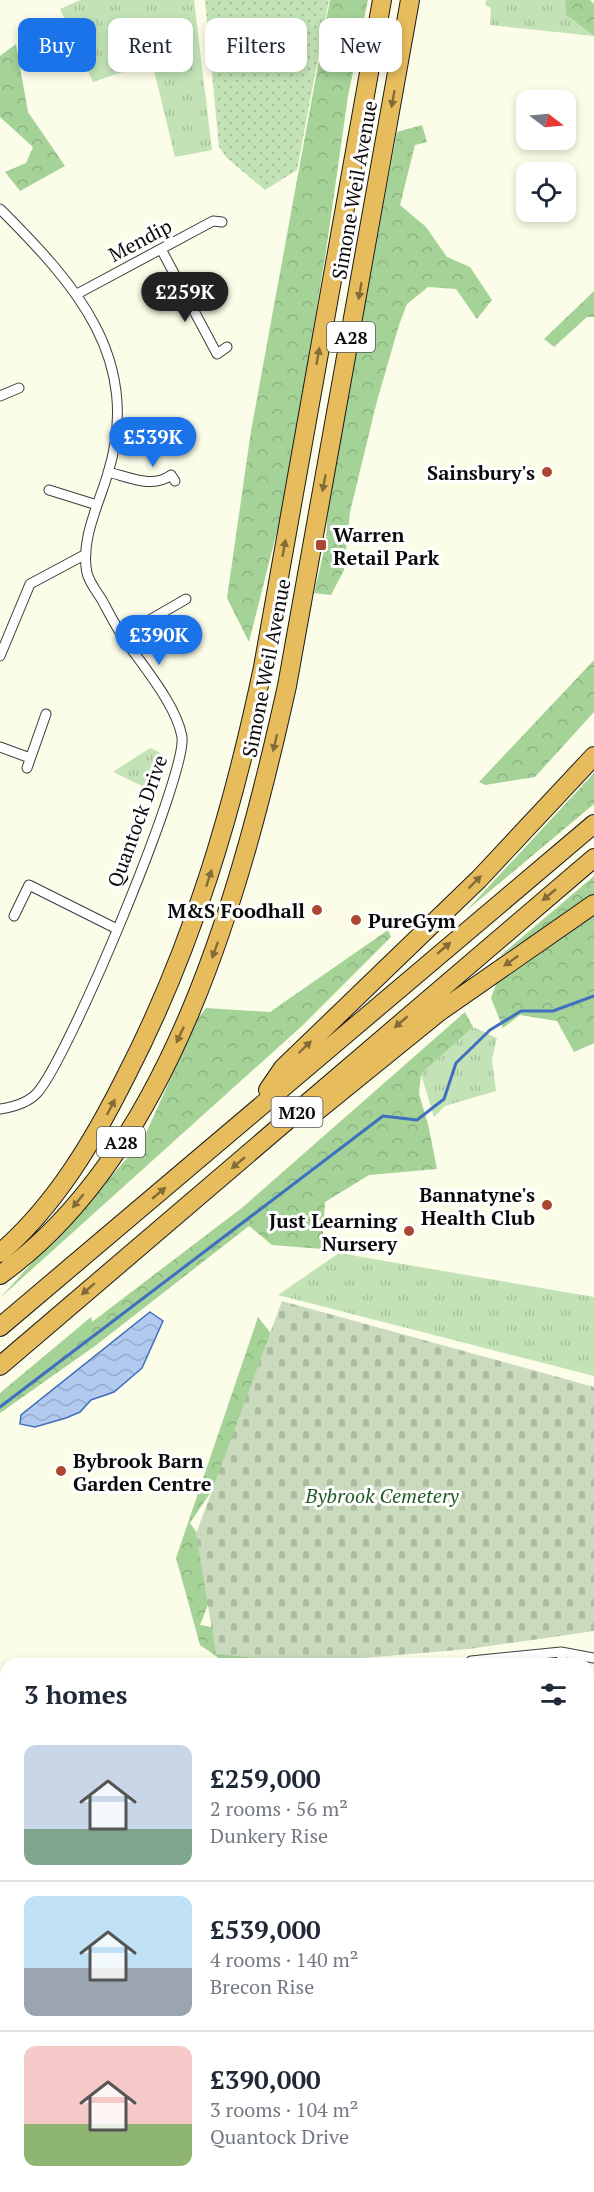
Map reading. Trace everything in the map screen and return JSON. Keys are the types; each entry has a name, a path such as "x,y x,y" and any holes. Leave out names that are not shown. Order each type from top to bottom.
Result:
{"highway":[{"name":"Simone Weil Avenue","path":"0,1253 36,1216 62,1184 103,1123 173,977 217,856 243,761 263,667 382,0"},
{"name":"Simone Weil Avenue","path":"0,1275 40,1242 68,1213 124,1137 154,1088 180,1034 203,982 234,897 267,775 287,686 410,0"},
{"name":"M20","path":"255,1109 283,1068 479,879 594,756"},
{"name":"M20","path":"0,1327 594,824"},
{"name":"M20","path":"0,1366 594,858"},
{"name":"M20","path":"262,1143 306,1120 439,1012 594,904"}],"street":[{"name":"Quantock Drive","path":"0,209 47,257 77,294 108,354 117,390 117,438 89,533 86,554 87,574 122,636 169,707 179,727 182,743 178,768 94,988 46,1082 35,1095 14,1107 0,1109"},
{"name":"Mendip","path":"77,294 213,222 222,222"},
{"path":"161,249 217,354 227,347"},
{"path":"0,396 19,388"},
{"path":"108,472 148,482 160,482 171,474"},
{"path":"49,490 98,505"},
{"path":"0,656 30,584 86,554"},
{"path":"122,636 186,599"},
{"path":"27,768 46,714"},
{"path":"0,747 30,758"},
{"path":"14,916 29,885 117,929"},
{"path":"508,1658 561,1652 594,1658"},
{"path":"561,1652 562,1658"}],"green space":[{"path":"80,0 194,0 212,150 175,157 154,72 193,72 193,18 108,18 108,72 122,72 93,82 88,72 96,72 96,18 64,18 60,9"},
{"path":"205,0 329,0 326,18 319,18 319,53 297,170 265,190 227,158 219,147 212,72 307,72 307,18 207,18"},
{"path":"330,0 368,0 364,18 327,18"},
{"path":"486,0 565,0 566,15 594,36 490,25 491,8 485,5"},
{"path":"565,0 590,0 594,4 594,36 566,15"},
{"path":"16,44 18,72 21,72 28,112 65,166 20,191 5,172 26,163 33,147 0,117 0,56"},
{"path":"319,60 319,72 353,72 286,495 249,642 227,598 251,431"},
{"path":"422,125 427,142 415,145 400,205 426,227 447,257 470,267 492,300 477,319 456,289 428,287 407,304 377,401 350,512 344,570 331,595 314,593 326,543 328,504 397,132"},
{"path":"594,291 594,317 587,317 554,347 544,339"},
{"path":"594,660 594,712 535,777 485,785 479,782"},
{"path":"150,748 159,752 165,762 153,791 113,772"},
{"path":"594,773 594,804 466,911"},
{"path":"594,876 594,895 499,957"},
{"path":"594,913 594,1043 574,1052 557,1021 520,1015 503,1028 491,998 499,976"},
{"path":"388,930 391,937 303,1025 0,1298 142,1142 198,1018 206,1008 270,1012"},
{"path":"465,1012 473,1027 421,1074 419,1094 437,1169 369,1175 325,1202 322,1249 272,1245 249,1226 95,1346 0,1413 0,1393 91,1317 92,1322 243,1207"},
{"path":"473,1027 497,1038 492,1059 496,1091 445,1106 434,1117 421,1074"},
{"path":"339,1253 594,1297 594,1376 278,1295"},
{"name":"Bybrook Cemetery","path":"282,1301 594,1387 594,1631 469,1649 364,1658 256,1658 216,1654 196,1534"},
{"path":"258,1317 277,1341 241,1447 190,1523 222,1569 200,1625 283,1639 278,1658 219,1658 200,1645 176,1558"}],"water":[{"path":"150,1312 163,1321 142,1368 114,1392 91,1400 80,1412 35,1427 20,1424 21,1415"}],"waterway":[{"path":"0,1407 383,1116 417,1120 444,1099 456,1063 490,1030 521,1011 553,1011 594,996"}],"place":[{"name":"Sainsbury's","path":"547,472"},
{"name":"Warren Retail Park","path":"321,545"},
{"name":"M&S Foodhall","path":"317,910"},
{"name":"PureGym","path":"356,920"},
{"name":"Bannatyne's Health Club","path":"547,1205"},
{"name":"Just Learning Nursery","path":"409,1231"},
{"name":"Bybrook Barn Garden Centre","path":"61,1471"}]}
